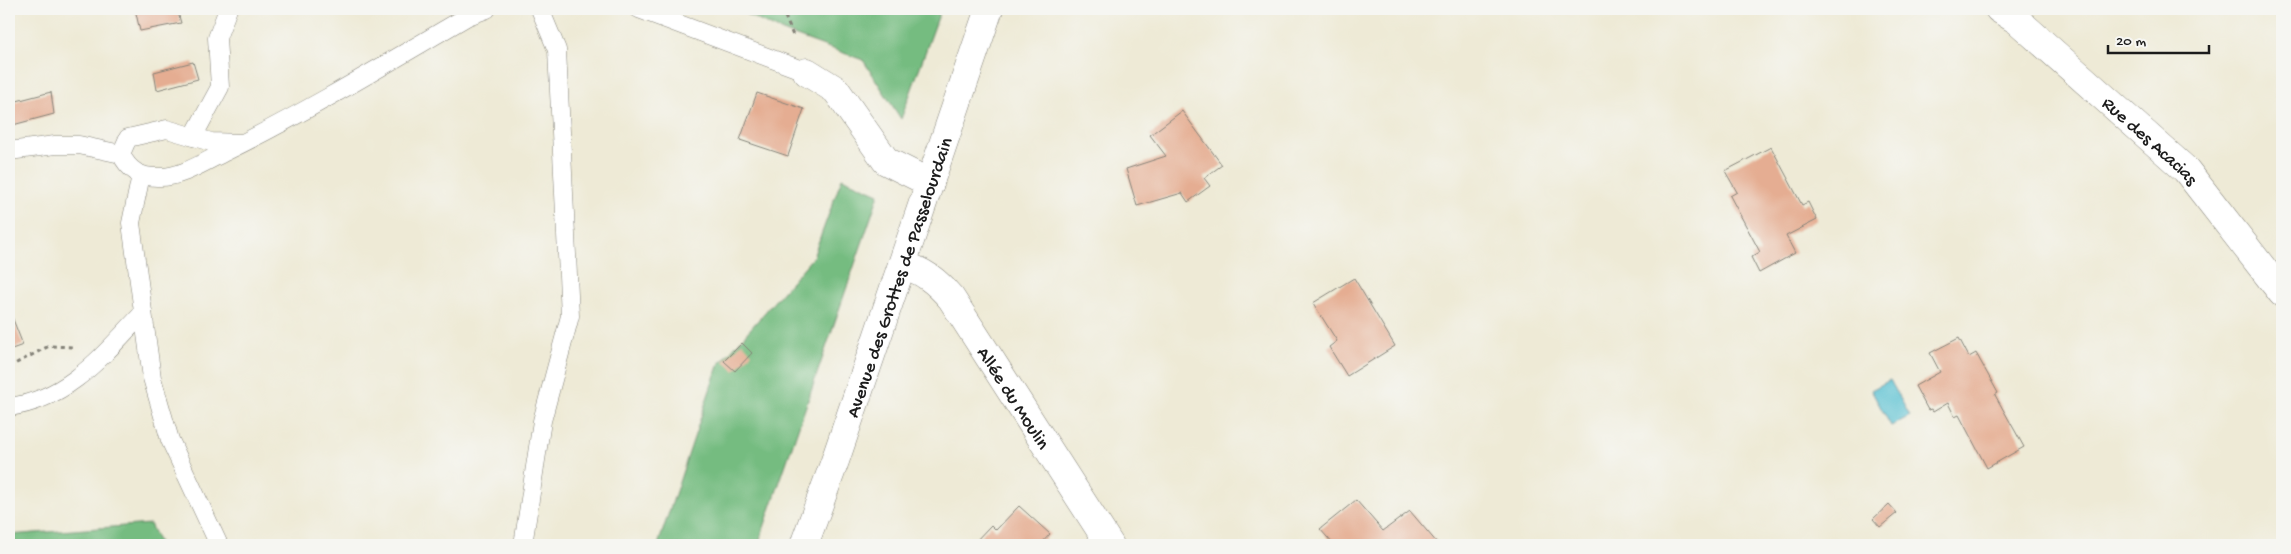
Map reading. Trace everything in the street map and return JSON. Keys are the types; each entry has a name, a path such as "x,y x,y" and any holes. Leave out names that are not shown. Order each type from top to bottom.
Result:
{"street":[{"name":"Avenue des Grottes de Passelourdain","path":"804,545 989,9"},
{"name":"Rue des Acacias","path":"1999,9 2018,21 2186,170 2282,293"},
{"path":"807,72 836,90 886,161 930,183"},
{"name":"Allée du Moulin","path":"902,265 916,268 936,282 952,298 1110,545"}],"lane":[{"path":"193,137 220,87 217,38 228,9"},
{"path":"241,144 211,142 167,129 128,138 121,154 127,167 141,175 161,178 184,171 241,144 274,128 468,16 487,9"},
{"path":"523,545 542,421 570,316 557,50 540,9"},
{"path":"639,9 807,72"},
{"path":"9,151 55,145 79,145 121,154"},
{"path":"141,175 131,223 152,378 170,440 218,545"},
{"path":"9,408 29,404 58,392 87,371 143,313"}],"path":[{"path":"9,367 49,346 108,350"}],"green space":[{"path":"735,9 941,9 901,119 863,60 777,29"},
{"path":"842,178 879,194 758,545 658,545 718,366 813,257"},
{"path":"150,524 160,545 9,545 9,535"}],"water":[{"path":"1890,380 1910,416 1891,426 1871,390"}],"building":[{"path":"135,9 177,9 181,23 140,31"},
{"path":"193,62 198,79 157,90 154,72"},
{"path":"51,92 54,114 9,126 9,103"},
{"path":"757,93 804,109 788,156 740,140"},
{"path":"1182,111 1222,165 1204,178 1210,186 1188,202 1182,193 1137,206 1126,169 1166,156 1150,135"},
{"path":"1771,147 1802,205 1808,202 1817,220 1786,236 1795,253 1759,273 1751,257 1760,252 1730,196 1737,192 1725,171"},
{"path":"1354,278 1395,346 1347,376 1329,347 1337,341 1313,303"},
{"path":"9,309 23,345 9,350"},
{"path":"1959,338 1969,357 1976,353 1998,393 1995,395 2024,447 1987,468 1959,415 1955,417 1948,403 1933,412 1931,409 1928,410 1915,386 1940,372 1930,353"},
{"path":"742,343 752,353 735,371 724,361"},
{"path":"1356,500 1383,531 1410,511 1438,544 1334,545 1320,529"},
{"path":"1889,504 1897,513 1880,527 1873,519"},
{"path":"1019,506 1050,534 1040,545 972,545 991,525 996,530"}]}
